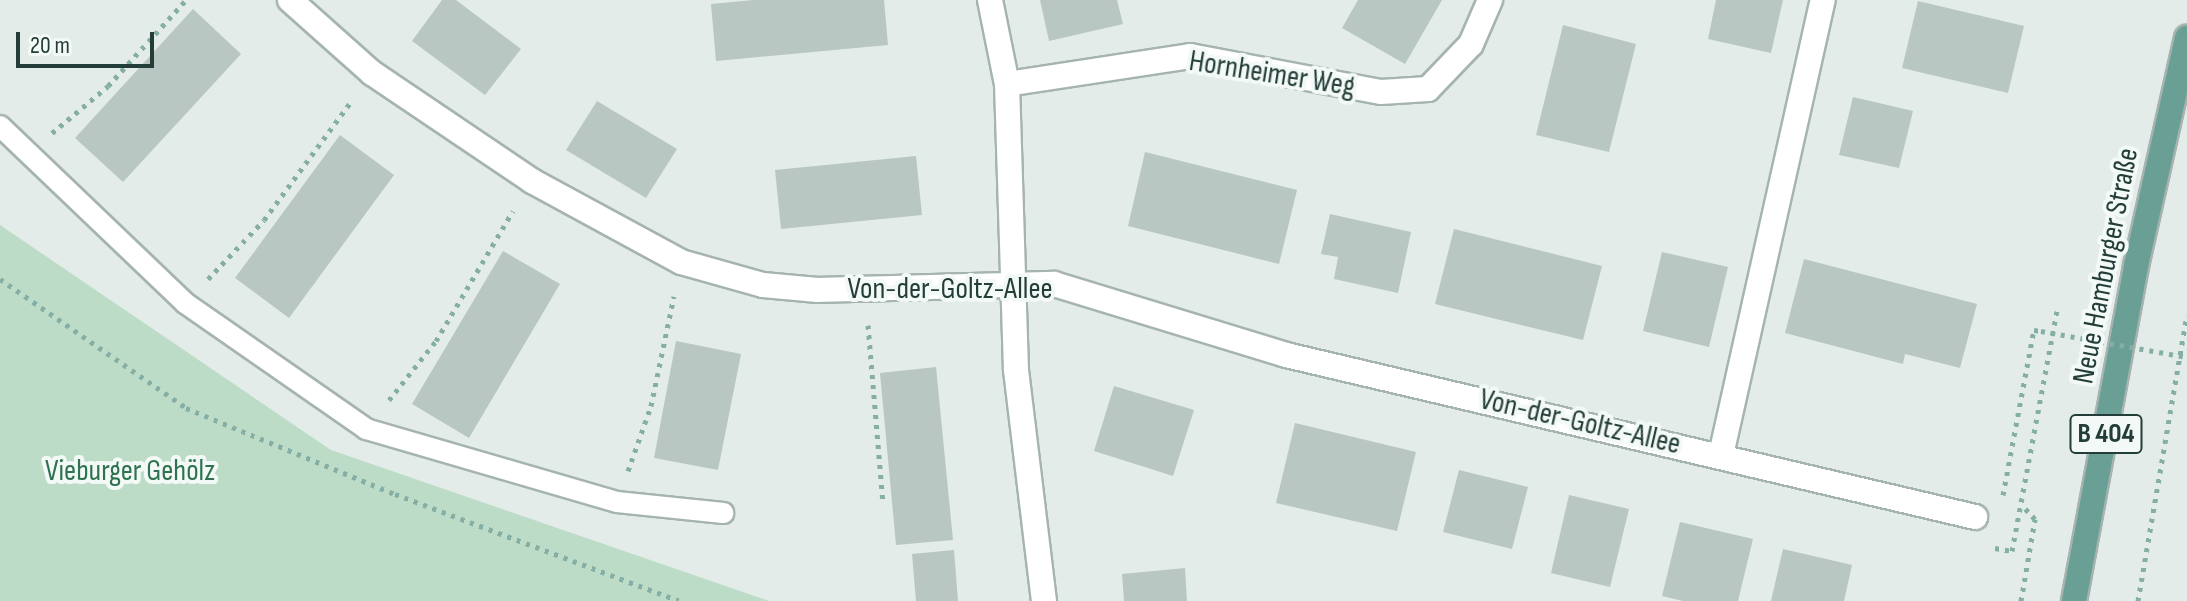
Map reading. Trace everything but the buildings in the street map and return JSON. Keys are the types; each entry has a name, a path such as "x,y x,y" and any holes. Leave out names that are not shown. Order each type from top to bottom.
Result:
{"main road":[{"name":"Neue Hamburger Straße","path":"2074,601 2136,266 2187,38"}],"street":[{"name":"Von-der-Goltz-Allee","path":"290,0 372,73 532,181 681,262 763,285 818,290 1054,284 1286,355 1975,517"},
{"path":"990,0 1007,84 1016,370 1044,601"},
{"name":"Hornheimer Weg","path":"1007,84 1190,56 1381,92 1428,89 1471,44 1490,0"},
{"name":"Von-der-Goltz-Allee","path":"1721,455 1823,0"}],"lane":[{"path":"0,126 185,303 366,429 617,502 723,513"}],"path":[{"path":"27,155 108,86 186,0"},
{"path":"185,303 264,220 372,73"},
{"path":"366,429 436,341 532,181"},
{"path":"617,502 651,406 681,262"},
{"path":"0,279 186,408 395,494 679,601"},
{"path":"866,290 883,503"},
{"path":"1996,548 2012,551 2057,311"},
{"path":"2138,601 2187,318"},
{"path":"1975,517 1998,521 2034,330 2187,357"},
{"path":"2021,505 2035,519 2021,601"}],"green space":[{"name":"Vieburger Gehölz","path":"0,225 331,450 769,601 0,601"}]}
